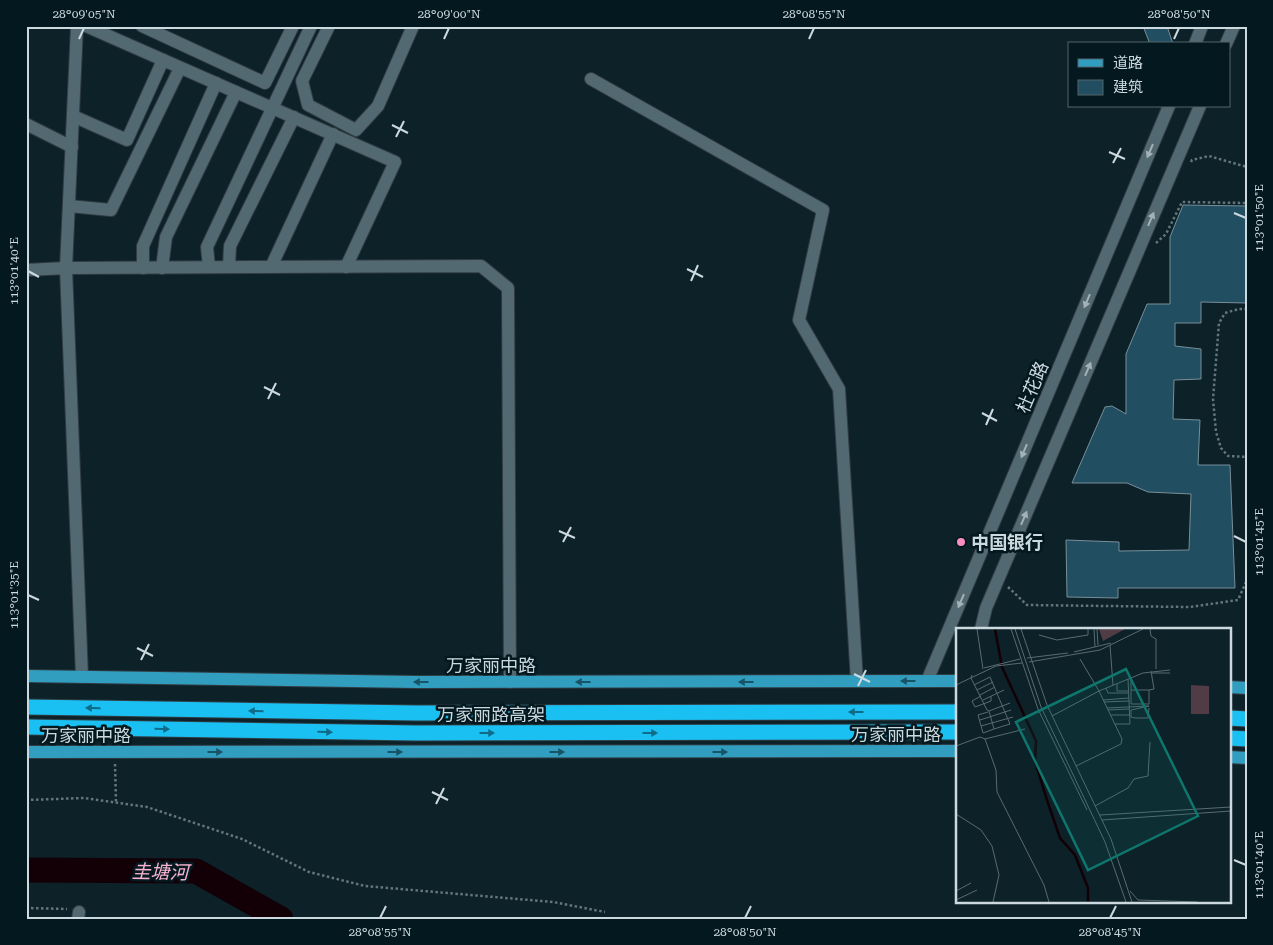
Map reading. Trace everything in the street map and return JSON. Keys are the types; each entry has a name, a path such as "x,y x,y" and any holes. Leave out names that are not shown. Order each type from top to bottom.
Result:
{"highway":[{"name":"万家丽路高架","path":"26,707 416,713 956,712"},
{"path":"1230,718 1247,719"},
{"name":"万家丽路高架","path":"26,727 416,733 956,732"},
{"path":"1230,738 1247,740"}],"main road":[{"name":"万家丽中路","path":"26,676 510,682 956,681"},
{"path":"1230,687 1247,688"},
{"name":"万家丽中路","path":"26,752 956,751"},
{"path":"1230,757 1247,758"}],"street":[{"path":"77,26 66,268 82,677"},
{"path":"86,26 395,162 346,267"},
{"path":"142,26 166,31 264,83 293,26"},
{"path":"209,267 207,247 311,26"},
{"path":"330,26 302,81 308,105 356,130 378,106 413,26"},
{"path":"1196,42 1202,26"},
{"path":"1227,42 1234,26"},
{"path":"127,140 163,60"},
{"path":"69,206 111,210 180,68"},
{"path":"591,79 823,210 799,320 838,389 857,681"},
{"path":"143,268 144,246 216,83"},
{"path":"162,268 166,237 236,92"},
{"name":"杜花路","path":"927,681 1168,108"},
{"path":"981,628 986,608 1199,108"},
{"path":"73,116 142,147"},
{"path":"229,267 230,246 294,117"},
{"path":"26,124 72,147"},
{"path":"271,267 333,134"},
{"path":"26,270 66,268 481,266 508,288 510,682"}],"path":[{"path":"1188,167 1192,160 1209,156 1247,167"},
{"path":"1247,309 1226,313 1219,323 1213,399 1216,432 1221,448 1228,456 1247,457"},
{"path":"1007,586 1027,605 1190,607 1238,600 1247,580"},
{"path":"115,752 116,802"},
{"path":"26,800 84,798 147,807 242,839 309,872 365,886 553,902 605,912"},
{"path":"26,908 74,910 78,916"}],"building":[{"path":"1143,26 1167,26 1172,42 1149,42"},
{"path":"1183,205 1247,206 1247,303 1201,302 1201,323 1175,323 1175,346 1201,349 1201,379 1174,380 1173,419 1200,420 1198,465 1230,465 1235,588 1118,588 1118,598 1067,597 1066,540 1119,542 1119,551 1189,550 1191,494 1148,492 1127,483 1072,483 1105,407 1112,406 1126,414 1126,354 1147,304 1170,304 1170,237"}],"waterway":[{"name":"圭塘河","path":"26,870 196,871 281,919"}],"place":[{"name":"中国银行","path":"961,542"}]}
